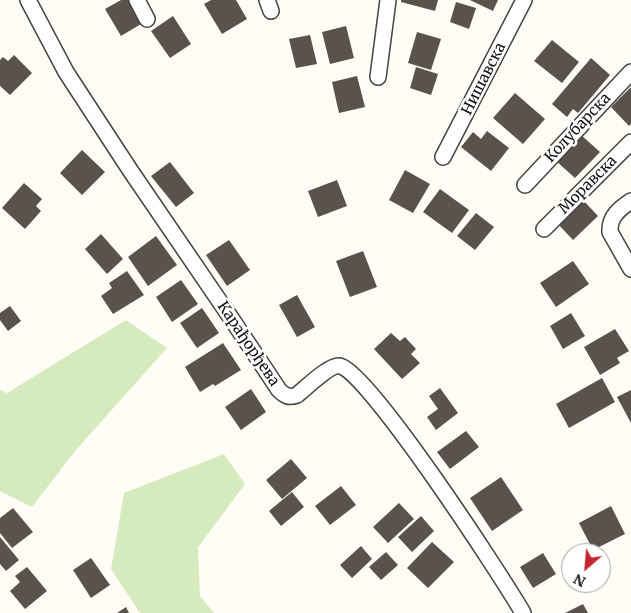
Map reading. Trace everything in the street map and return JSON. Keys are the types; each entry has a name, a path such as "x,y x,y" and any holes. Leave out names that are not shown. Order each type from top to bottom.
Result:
{"street":[{"name":"Карађорђева","path":"28,0 66,72 279,390 292,397 331,367 340,366 348,369 372,395 433,476 471,531 522,613"},
{"path":"136,0 147,19"},
{"path":"378,76 388,0"},
{"name":"Нишавска","path":"443,157 524,0"},
{"name":"Колубарска","path":"525,185 631,72"},
{"name":"Моравска","path":"544,229 631,142"},
{"path":"631,201 611,220 610,232 631,269"}],"green space":[{"path":"126,320 167,348 75,451 32,507 0,491 0,390 7,393"},
{"path":"224,454 245,484 198,547 200,596 214,613 140,613 111,569 124,493"}],"building":[{"path":"121,0 128,0 141,24 121,36 105,9"},
{"path":"211,0 236,0 247,19 222,34 204,4"},
{"path":"401,0 438,0 435,11 401,2"},
{"path":"470,0 498,0 493,11"},
{"path":"456,2 476,8 469,29 450,22"},
{"path":"173,16 191,44 170,58 151,31"},
{"path":"346,26 354,58 330,64 322,32"},
{"path":"417,32 441,39 431,70 408,63"},
{"path":"310,35 317,64 296,68 289,39"},
{"path":"552,40 579,62 562,83 534,61"},
{"path":"14,55 32,73 10,95 0,86 0,60 3,57 8,61"},
{"path":"591,58 610,75 578,113 573,109 567,117 552,104"},
{"path":"416,67 438,74 431,95 410,88"},
{"path":"357,76 365,107 339,113 332,82"},
{"path":"631,87 631,124 629,126 611,107"},
{"path":"515,93 545,119 523,144 493,118"},
{"path":"487,131 509,148 491,171 461,147 473,132 481,139"},
{"path":"580,134 600,152 575,178 555,160"},
{"path":"82,150 105,172 82,195 60,173"},
{"path":"170,162 194,193 176,207 151,176"},
{"path":"405,170 430,184 413,213 389,200"},
{"path":"337,180 347,206 318,217 308,191"},
{"path":"24,183 42,199 36,206 41,211 25,229 2,208"},
{"path":"440,189 469,210 452,233 423,212"},
{"path":"582,199 598,216 573,240 557,223"},
{"path":"476,213 494,227 475,250 457,236"},
{"path":"101,234 123,259 107,274 85,249"},
{"path":"156,236 177,265 148,286 128,257"},
{"path":"229,240 250,270 227,286 206,255"},
{"path":"363,251 377,287 350,297 336,261"},
{"path":"573,261 589,284 556,307 540,283"},
{"path":"127,271 144,295 113,314 101,296 112,288 109,283"},
{"path":"181,280 198,304 172,322 156,297"},
{"path":"297,295 315,327 297,337 279,305"},
{"path":"10,306 21,321 8,331 0,320 0,313"},
{"path":"202,308 219,333 197,348 180,323"},
{"path":"571,313 585,336 563,349 550,326"},
{"path":"615,329 629,351 617,358 620,363 600,375 584,347"},
{"path":"391,333 400,341 405,337 416,349 411,354 420,363 402,379 374,349"},
{"path":"223,343 241,370 215,386 213,384 200,392 185,367"},
{"path":"602,378 615,402 569,428 556,404"},
{"path":"440,388 458,413 436,430 427,417 438,409 429,396"},
{"path":"251,389 266,412 241,430 225,407"},
{"path":"631,390 631,423 617,397"},
{"path":"466,431 479,447 450,469 437,452"},
{"path":"291,459 307,478 282,499 266,480"},
{"path":"501,477 523,510 492,531 470,498"},
{"path":"341,486 356,505 330,525 315,506"},
{"path":"292,492 304,507 281,526 269,511"},
{"path":"399,503 414,519 388,543 373,527"},
{"path":"611,506 625,534 607,543 589,543 579,523"},
{"path":"13,508 33,532 12,548 0,533 0,518"},
{"path":"421,516 434,531 412,552 398,537"},
{"path":"0,537 19,560 6,571 0,564"},
{"path":"432,542 454,562 428,588 407,568"},
{"path":"361,546 372,559 352,578 340,565"},
{"path":"386,552 398,565 381,580 369,567"},
{"path":"543,553 556,574 533,588 520,567"},
{"path":"91,558 110,585 91,598 73,570"},
{"path":"27,567 47,591 25,609 10,591 20,582 15,576"},
{"path":"583,604 588,613 565,613"},
{"path":"126,607 129,613 117,613"}]}
